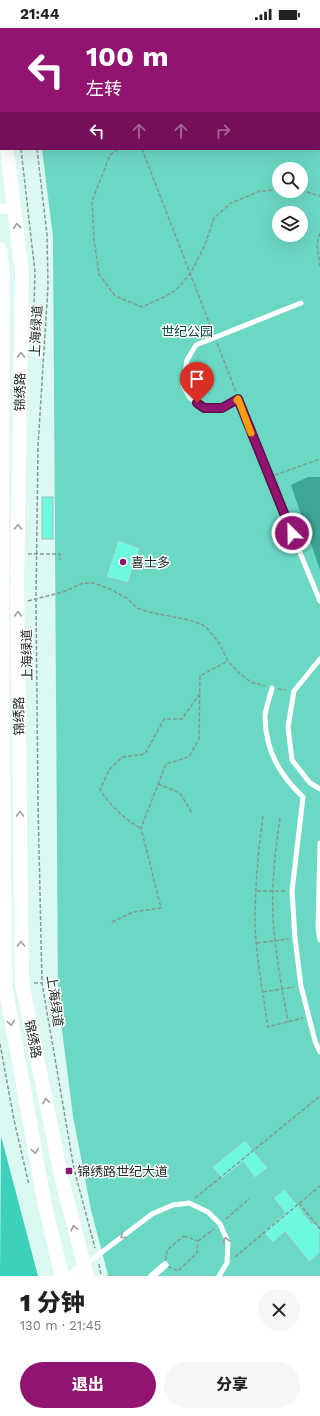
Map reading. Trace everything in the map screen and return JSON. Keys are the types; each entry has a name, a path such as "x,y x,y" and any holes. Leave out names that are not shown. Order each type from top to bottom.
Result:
{"main road":[{"name":"锦绣路","path":"7,150 22,274 17,584 22,983 61,1176 91,1272"},
{"name":"锦绣路","path":"0,249 3,273 1,584 5,985 45,1206 62,1276"},
{"path":"1,566 18,566"},
{"path":"1,584 17,584"}],"street":[{"path":"0,209 15,208"},
{"path":"152,1276 165,1265"},
{"path":"71,1276 91,1272"}],"lane":[{"path":"301,303 196,345 187,360 183,386 190,398 204,408 222,408 238,399 320,601"},
{"path":"320,659 294,691 288,727 292,760 310,783 320,789"},
{"path":"272,688 265,717 268,745 278,769 303,797 292,891 295,938 302,986 315,1040 320,1052"},
{"path":"320,843 318,928 320,940"},
{"path":"91,1272 97,1255 152,1214 173,1205 189,1203 208,1212 220,1224 228,1242 227,1264 219,1276"}],"path":[{"path":"21,150 35,272 34,311"},
{"name":"上海绿道","path":"37,150 47,235 48,286 38,446 36,600 42,983 74,1169 97,1255 91,1272"},
{"path":"117,150 110,155 92,200 94,239 99,274 115,296 142,307 176,290 190,274 205,245 214,218 231,203 260,191 272,190"},
{"path":"142,150 238,399"},
{"path":"308,192 320,196"},
{"path":"320,233 317,245 320,267"},
{"path":"269,478 320,458"},
{"path":"27,554 60,554 60,560"},
{"path":"25,602 63,592 83,582 94,583 110,589 128,599 137,608 201,624 207,628 218,643 228,661 250,682 272,688 294,691"},
{"path":"112,922 133,912 161,908 141,828 166,764 189,757 199,739 200,676 228,661"},
{"path":"141,828 125,818 110,805 100,790 109,770 122,757 145,754 164,719 182,719 200,693"},
{"path":"158,784 180,793 192,813"},
{"path":"263,816 256,891 256,922 257,943 268,1027 309,1017"},
{"path":"280,818 276,845 273,891 275,941 288,1022"},
{"path":"256,891 292,891"},
{"path":"257,943 295,938"},
{"path":"263,992 302,986"},
{"path":"0,1044 14,1120 30,1190"},
{"path":"189,1203 320,1096"},
{"path":"227,1264 320,1186"},
{"path":"299,1203 320,1229"},
{"path":"184,1236 198,1241 197,1253 178,1271 165,1265 167,1250 184,1236"}],"green space":[{"name":"世纪公园","path":"42,150 320,150 320,1276 107,1276 108,1275 91,1210 73,1116 58,999 53,237"}],"shaded area":[{"path":"308,477 320,477 320,570 291,485"},
{"path":"1,1136 38,1276 0,1276"}],"building":[{"path":"42,497 53,497 53,539 42,539"},
{"name":"喜士多","path":"118,540 140,548 128,583 106,577"},
{"path":"245,1140 268,1168 255,1178 243,1162 222,1179 212,1167"},
{"path":"285,1189 312,1224 314,1222 320,1230 320,1253 309,1262 285,1232 273,1243 263,1232 285,1213 273,1198"}],"slow traffic":[{"path":"237,400 238,399 251,433"}],"place":[{"name":"喜士多","path":"123,562"},
{"name":"锦绣路世纪大道","path":"69,1171"}],"route":[{"path":"197,403 204,408 222,408 238,399 292,533"}]}
